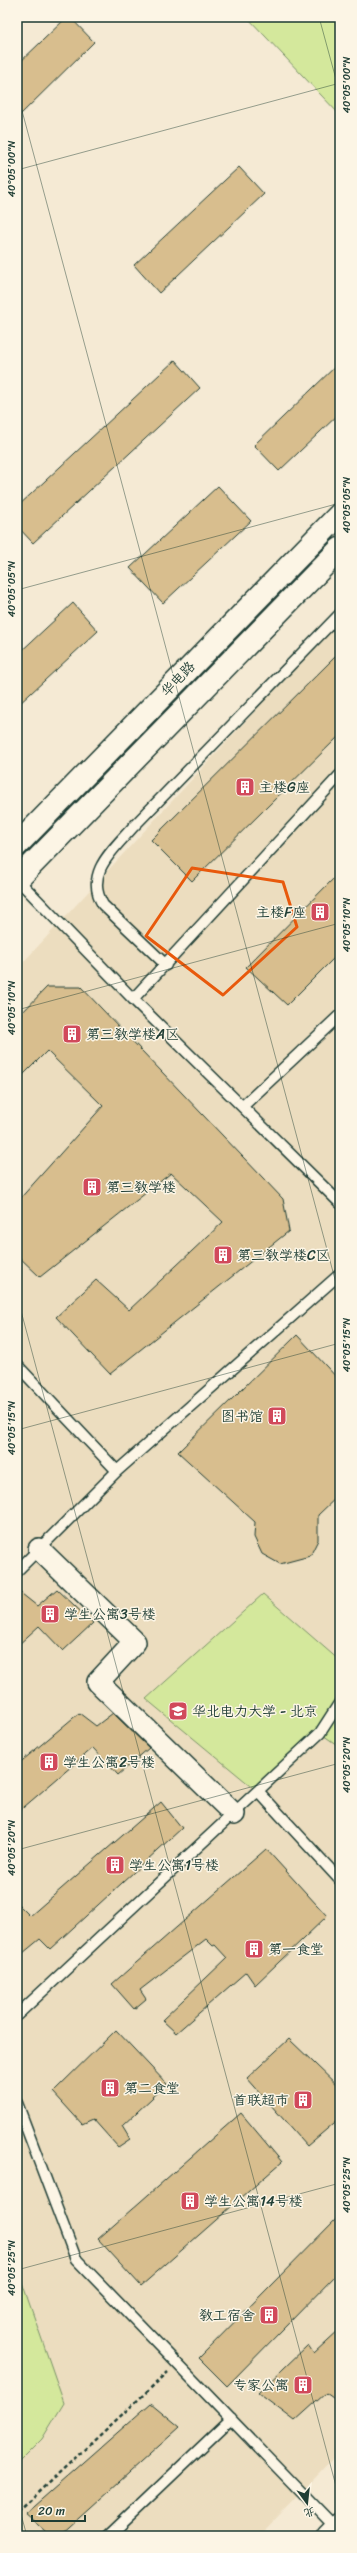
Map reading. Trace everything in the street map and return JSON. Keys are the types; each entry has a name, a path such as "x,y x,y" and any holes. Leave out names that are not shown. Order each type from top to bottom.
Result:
{"street":[{"name":"华电路","path":"17,845 340,514"},
{"name":"华电路","path":"17,879 340,550"},
{"path":"39,1549 135,1642 98,1682 234,1814"}],"lane":[{"path":"166,965 103,905 98,897 96,873 103,861 133,828 340,614"},
{"path":"133,1000 340,776"},
{"path":"17,879 133,1000 243,1106 340,1203"},
{"path":"243,1106 340,1015"},
{"path":"17,1571 117,1471 340,1274"},
{"path":"17,1365 117,1471"},
{"path":"17,2015 320,1733 340,1702"},
{"path":"258,1791 340,1880"},
{"path":"17,2103 76,2258 231,2419 335,2530"},
{"path":"108,2536 231,2419"}],"path":[{"path":"17,2512 178,2364"}],"highlighted area":[{"path":"192,868 283,882 297,927 223,995 146,936"}],"shaded area":[{"name":"华北电力大学 - 北京","path":"340,619 340,2452 259,2536 17,2536 17,969"}],"green space":[{"path":"247,17 340,17 340,115"},
{"path":"263,1594 340,1661 340,1747 320,1733 257,1791 146,1699"},
{"path":"17,2268 64,2403 42,2439 17,2464"}],"building":[{"path":"67,17 70,17 94,42 17,118 17,65"},
{"path":"239,167 264,194 159,293 134,265"},
{"path":"175,360 200,388 33,543 17,526 17,507"},
{"path":"340,362 340,413 279,471 254,445"},
{"path":"218,486 251,521 163,603 130,568"},
{"path":"73,603 98,631 17,706 17,655"},
{"name":"主楼G座","path":"340,652 340,735 192,881 151,840"},
{"name":"主楼F座","path":"340,872 340,952 287,1005 246,967"},
{"path":"47,987 81,987 283,1199 289,1231 110,1374 56,1317 96,1280 129,1310 223,1222 171,1173 40,1277 17,1255 17,1202 103,1106 47,1051 17,1081 17,1018"},
{"name":"图书馆","path":"297,1335 340,1381 340,1494 318,1515 318,1540 310,1556 280,1564 262,1554 254,1537 255,1522 178,1452"},
{"name":"学生公寓3号楼","path":"57,1589 93,1623 63,1651 39,1626 17,1646 17,1590 37,1606"},
{"name":"学生公寓2号楼","path":"79,1713 96,1726 113,1713 149,1748 118,1775 93,1748 17,1813 17,1765"},
{"name":"学生公寓1号楼","path":"161,1802 182,1828 50,1949 40,1939 17,1958 17,1903 30,1916"},
{"name":"第一食堂","path":"266,1849 327,1916 255,1985 246,1972 176,2033 162,2020 227,1958 215,1945 213,1946 206,1939 140,1990 146,1999 134,2009 112,1984"},
{"name":"第二食堂","path":"116,2030 167,2084 122,2126 130,2139 118,2147 93,2119 82,2124 53,2092"},
{"name":"首联超市","path":"289,2039 340,2088 340,2118 307,2146 247,2078"},
{"name":"学生公寓14号楼","path":"241,2113 282,2162 141,2286 98,2239"},
{"name":"教工宿舍","path":"340,2215 340,2271 227,2386 199,2358"},
{"name":"专家公寓","path":"340,2330 340,2403 326,2393 295,2421 258,2393 308,2345 314,2354"},
{"path":"151,2403 180,2427 59,2536 51,2536 25,2514"}],"place":[{"name":"主楼G座","path":"245,787"},
{"name":"主楼F座","path":"320,912"},
{"name":"第三教学楼A区","path":"72,1034"},
{"name":"第三教学楼","path":"92,1187"},
{"name":"第三教学楼C区","path":"223,1255"},
{"name":"图书馆","path":"277,1416"},
{"name":"学生公寓3号楼","path":"50,1614"},
{"name":"华北电力大学 - 北京","path":"178,1711"},
{"name":"学生公寓2号楼","path":"49,1762"},
{"name":"学生公寓1号楼","path":"115,1865"},
{"name":"第一食堂","path":"254,1949"},
{"name":"第二食堂","path":"110,2088"},
{"name":"首联超市","path":"303,2100"},
{"name":"学生公寓14号楼","path":"190,2201"},
{"name":"教工宿舍","path":"269,2315"},
{"name":"专家公寓","path":"303,2385"}]}
